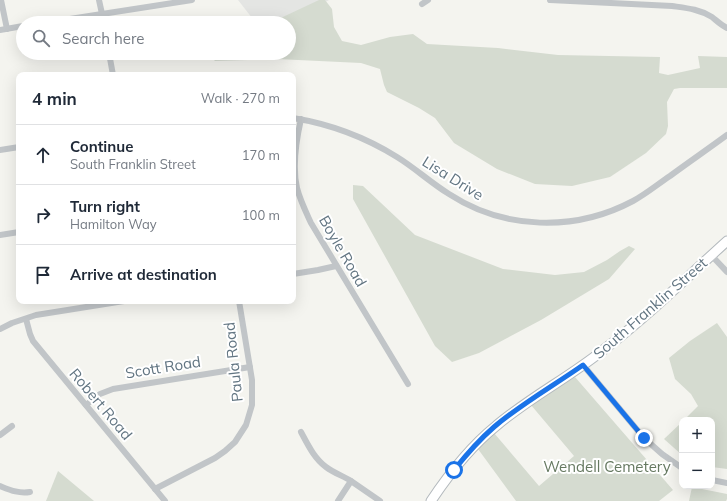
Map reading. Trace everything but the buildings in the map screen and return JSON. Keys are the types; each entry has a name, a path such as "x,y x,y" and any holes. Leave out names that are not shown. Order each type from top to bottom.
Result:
{"main road":[{"name":"South Franklin Street","path":"431,501 468,452 494,427 583,365 627,332 727,241"}],"street":[{"path":"1,0 3,30 16,27"},
{"path":"99,0 102,14"},
{"path":"89,16 192,0"},
{"path":"422,4 428,0"},
{"path":"550,0 673,3 702,12 727,28"},
{"path":"110,60 112,72"},
{"name":"Lisa Drive","path":"296,118 353,134 375,145 397,157 448,194 467,205 496,216 531,223 567,222 585,219 602,214 628,203 647,192 727,135"},
{"name":"Boyle Road","path":"296,143 301,119"},
{"path":"0,150 16,147"},
{"name":"Boyle Road","path":"296,190 311,223 408,384"},
{"path":"0,235 16,232"},
{"path":"711,255 727,272"},
{"path":"296,274 336,266"},
{"path":"0,329 26,318 47,313 105,304"},
{"name":"Paula Road","path":"155,489 215,458 225,451 235,442 246,425 252,405 252,380 240,304"},
{"name":"Robert Road","path":"26,318 33,340 164,501"},
{"path":"583,365 644,438 662,454 679,466"},
{"name":"Scott Road","path":"86,405 100,394 113,389 250,367"},
{"path":"0,435 12,426"},
{"path":"301,432 313,454 326,467 351,481 380,501"},
{"path":"338,501 351,481"},
{"path":"715,481 727,483"},
{"path":"0,486 17,492 30,492"}],"shaded area":[{"path":"238,0 329,0 296,20 296,16 251,16"}],"green space":[{"path":"319,0 325,0 332,9 334,27 342,41 361,45 390,37 413,34 427,44 498,48 558,55 660,57 659,73 668,75 700,68 698,56 727,57 727,88 674,89 667,102 668,126 666,134 646,153 610,177 572,186 535,184 497,169 454,143 435,118 387,92 380,69 361,63 296,60 296,16 285,16"},
{"path":"214,60 246,60 215,61"},
{"path":"353,185 363,186 415,235 503,269 555,275 584,272 629,246 635,249 609,279 541,320 479,353 452,362 435,346 353,199"},
{"path":"717,323 727,337 727,469 715,467 715,417 687,417 698,406 691,394 675,379 669,358 690,341"},
{"name":"Wendell Cemetery","path":"575,377 673,490 659,501 516,501 478,449 494,433 539,486 574,456 531,405"},
{"path":"679,425 679,452 664,439"},
{"path":"58,471 94,501 46,501"},
{"path":"692,489 702,489 727,494 726,501 689,501"}],"route":[{"path":"454,470 468,452 494,427 583,365 644,438"}]}
